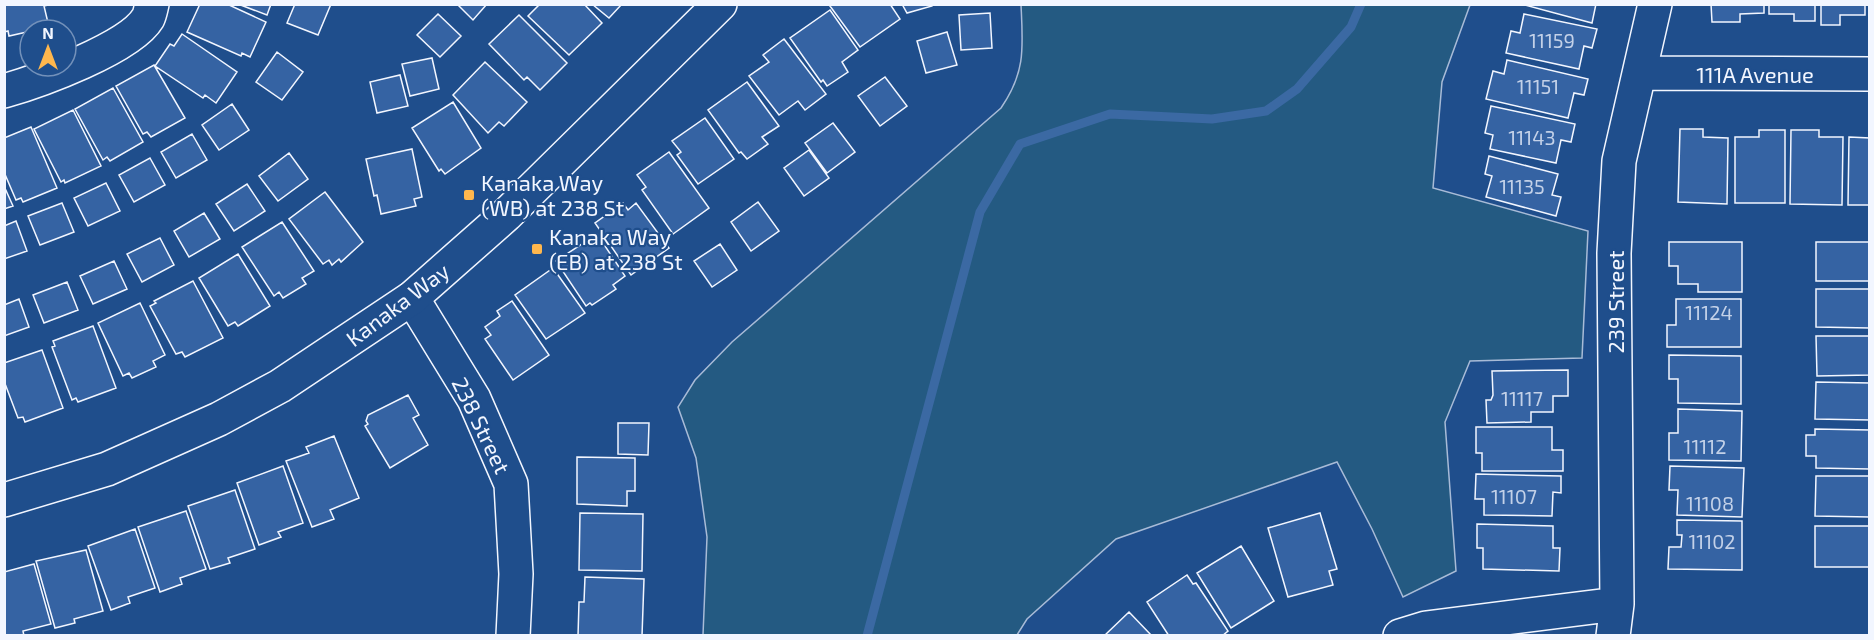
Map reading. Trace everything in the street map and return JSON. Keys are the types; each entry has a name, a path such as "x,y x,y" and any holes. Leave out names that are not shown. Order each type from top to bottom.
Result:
{"street":[{"path":"4,91 46,79 128,37 148,18 152,4"},
{"name":"Kanaka Way","path":"4,500 107,469 219,419 280,386 412,298 506,215 720,4"},
{"name":"239 Street","path":"1615,620 1614,253 1619,161 1655,4"},
{"name":"111A Avenue","path":"1641,73 1869,74"},
{"name":"238 Street","path":"412,298 474,399 511,484 516,574 513,636"},
{"path":"1400,636 1426,628 1615,620"}],"shaded area":[{"path":"1021,5 1470,5 1442,82 1433,188 1588,231 1582,358 1470,361 1445,422 1456,571 1403,597 1372,529 1337,462 1116,539 1027,619 1017,635 703,635 707,537 696,458 678,407 695,380 732,342 1001,108 1019,71 1022,47"}],"building":[{"path":"4,4 52,4 44,6 47,18 18,18 18,34 9,36 8,31 4,32"},
{"path":"200,4 227,4 266,22 250,57 242,53 241,56 187,32"},
{"path":"238,4 271,4 267,15"},
{"path":"295,4 331,4 318,35 287,23"},
{"path":"457,4 487,4 473,20"},
{"path":"540,4 584,4 602,23 569,55 528,16"},
{"path":"592,4 622,4 609,18"},
{"path":"832,4 890,4 900,19 860,47 830,6"},
{"path":"902,4 932,4 932,6 907,13"},
{"path":"1521,4 1596,4 1592,23"},
{"path":"1711,4 1764,4 1764,13 1740,14 1740,22 1712,22"},
{"path":"1769,4 1815,4 1815,21 1794,21 1794,14 1769,14"},
{"path":"1821,4 1865,4 1865,15 1840,15 1840,25 1821,25"},
{"path":"830,10 858,50 842,62 848,72 827,86 823,80 821,82 790,38"},
{"path":"990,13 992,48 961,50 959,15"},
{"path":"438,14 461,36 440,57 417,35"},
{"path":"1524,14 1597,29 1592,48 1584,46 1579,69 1506,53 1511,31 1520,33"},
{"path":"519,15 567,63 540,90 527,77 524,80 489,44"},
{"path":"947,32 957,65 926,73 917,41"},
{"path":"182,34 237,72 216,103 205,95 203,98 155,66 170,44 174,46"},
{"path":"784,39 826,94 805,110 798,101 779,115 749,76 769,62 763,55"},
{"path":"277,52 303,72 282,100 256,82"},
{"path":"432,58 439,89 410,96 402,64"},
{"path":"1507,60 1588,79 1584,95 1574,93 1568,118 1486,99 1493,71 1504,74"},
{"path":"485,62 527,102 504,126 499,122 488,133 453,95"},
{"path":"154,65 185,118 151,137 147,132 143,134 116,86"},
{"path":"400,75 408,106 377,113 370,82"},
{"path":"885,77 907,106 880,126 858,96"},
{"path":"747,82 779,126 762,137 768,144 747,159 741,152 739,153 708,110"},
{"path":"113,88 143,142 110,161 107,157 103,160 75,109"},
{"path":"453,102 481,148 445,174 441,169 439,171 412,128"},
{"path":"232,104 249,130 219,150 202,125"},
{"path":"1491,106 1575,124 1571,142 1561,140 1556,163 1490,149 1493,135 1485,133"},
{"path":"73,110 101,166 65,183 64,180 61,182 34,129"},
{"path":"705,118 734,159 698,184 677,155 681,152 672,141"},
{"path":"833,123 855,152 827,173 805,143"},
{"path":"31,127 57,188 23,202 21,198 16,200 4,172 4,138"},
{"path":"1680,129 1703,129 1703,137 1728,138 1727,204 1678,202"},
{"path":"1759,130 1785,130 1785,203 1735,203 1735,137 1759,137"},
{"path":"1791,130 1819,130 1819,137 1843,137 1842,205 1790,204"},
{"path":"192,134 207,160 176,178 161,152"},
{"path":"1849,137 1870,138 1870,205 1848,205"},
{"path":"412,149 422,197 414,199 416,206 381,214 377,195 374,196 366,159"},
{"path":"809,150 829,178 804,196 784,168"},
{"path":"669,152 709,208 673,234 642,190 646,187 637,175"},
{"path":"289,153 308,179 278,201 259,176"},
{"path":"1489,156 1558,174 1552,195 1561,197 1556,216 1486,197 1492,176 1485,174"},
{"path":"150,158 165,185 134,202 119,175"},
{"path":"106,183 120,211 88,226 74,198"},
{"path":"247,184 265,211 234,231 216,204"},
{"path":"4,186 13,206 4,209"},
{"path":"325,192 363,242 341,262 339,259 332,265 329,260 323,264 289,219"},
{"path":"758,202 779,231 751,251 731,222"},
{"path":"62,203 74,232 40,245 28,216"},
{"path":"623,203 628,210 636,203 669,248 631,275 595,223"},
{"path":"204,213 220,239 189,257 174,231"},
{"path":"16,221 27,251 4,259 4,226"},
{"path":"282,222 314,271 302,278 306,284 283,298 279,292 274,296 242,247"},
{"path":"597,234 625,276 613,285 616,289 592,305 590,303 586,306 556,261"},
{"path":"160,238 174,265 142,282 127,254"},
{"path":"1669,242 1742,242 1742,292 1698,292 1698,284 1678,284 1678,266 1669,266"},
{"path":"1816,242 1870,242 1870,281 1816,281"},
{"path":"720,244 737,270 712,287 694,261"},
{"path":"238,254 270,306 238,326 235,322 228,326 199,278"},
{"path":"114,261 127,289 93,304 80,276"},
{"path":"553,268 585,313 546,339 515,295"},
{"path":"193,281 223,338 185,357 182,352 176,354 150,306 156,303 154,301"},
{"path":"67,282 78,310 44,323 33,295"},
{"path":"1816,289 1870,289 1870,328 1816,327"},
{"path":"19,299 29,327 4,336 4,305"},
{"path":"1676,299 1741,299 1741,347 1667,347 1667,325 1676,325"},
{"path":"512,301 549,355 513,380 485,339 491,335 485,327 500,316 497,311"},
{"path":"140,303 165,355 153,361 156,367 132,378 129,373 123,376 98,323"},
{"path":"93,326 116,388 78,402 76,398 72,400 52,347 55,346 53,341"},
{"path":"1816,336 1870,336 1870,375 1817,376"},
{"path":"42,350 63,408 25,422 23,417 18,418 4,381 4,363"},
{"path":"1669,355 1741,356 1741,404 1678,403 1678,379 1669,379"},
{"path":"1568,370 1568,396 1553,396 1553,412 1531,412 1531,422 1487,423 1486,400 1491,400 1493,395 1492,371"},
{"path":"1816,382 1870,383 1870,420 1815,419"},
{"path":"408,395 419,415 413,418 428,445 390,468 365,426 368,424 366,421 368,415"},
{"path":"1678,409 1742,411 1741,461 1669,460 1669,433 1678,433"},
{"path":"618,423 649,423 648,455 618,454"},
{"path":"1476,427 1552,427 1552,450 1563,450 1563,471 1482,471 1482,453 1476,453"},
{"path":"1815,429 1870,430 1870,469 1816,468 1816,456 1806,456 1806,435 1815,435"},
{"path":"334,436 359,498 330,510 334,519 312,527 286,461 309,453 306,447"},
{"path":"577,457 635,458 635,491 627,491 627,506 577,504"},
{"path":"283,466 303,523 278,532 281,537 259,545 237,483"},
{"path":"1670,466 1744,468 1742,517 1677,515 1678,490 1669,490"},
{"path":"1476,474 1561,476 1561,493 1553,492 1552,516 1484,515 1484,499 1475,499"},
{"path":"1816,476 1870,476 1870,517 1815,516"},
{"path":"235,490 255,549 228,558 230,563 210,569 188,506"},
{"path":"186,511 206,569 180,578 182,584 160,592 138,527"},
{"path":"580,513 643,514 642,571 579,570"},
{"path":"1320,513 1337,569 1329,571 1333,585 1288,597 1268,528"},
{"path":"1677,520 1742,521 1742,570 1668,569 1669,547 1681,547 1682,535 1677,535"},
{"path":"1477,524 1553,526 1553,548 1560,548 1559,571 1483,569 1483,548 1477,548"},
{"path":"1815,526 1870,526 1870,567 1815,567"},
{"path":"135,529 155,588 128,597 130,603 111,610 88,546"},
{"path":"1241,546 1274,601 1231,628 1197,573"},
{"path":"86,550 103,611 74,619 75,623 55,628 36,561"},
{"path":"34,564 51,624 23,631 24,636 4,636 4,572"},
{"path":"1187,575 1193,584 1196,583 1228,631 1222,636 1169,636 1147,602"},
{"path":"585,577 644,579 642,636 578,636 579,602 584,602"},
{"path":"1129,612 1152,636 1104,636"}],"waterway":[{"path":"867,636 980,212 1020,144 1110,114 1212,119 1266,111 1297,89 1351,27 1361,4"}],"place":[{"name":"Kanaka Way (WB) at 238 St","path":"469,195"},
{"name":"Kanaka Way (EB) at 238 St","path":"537,249"}]}
